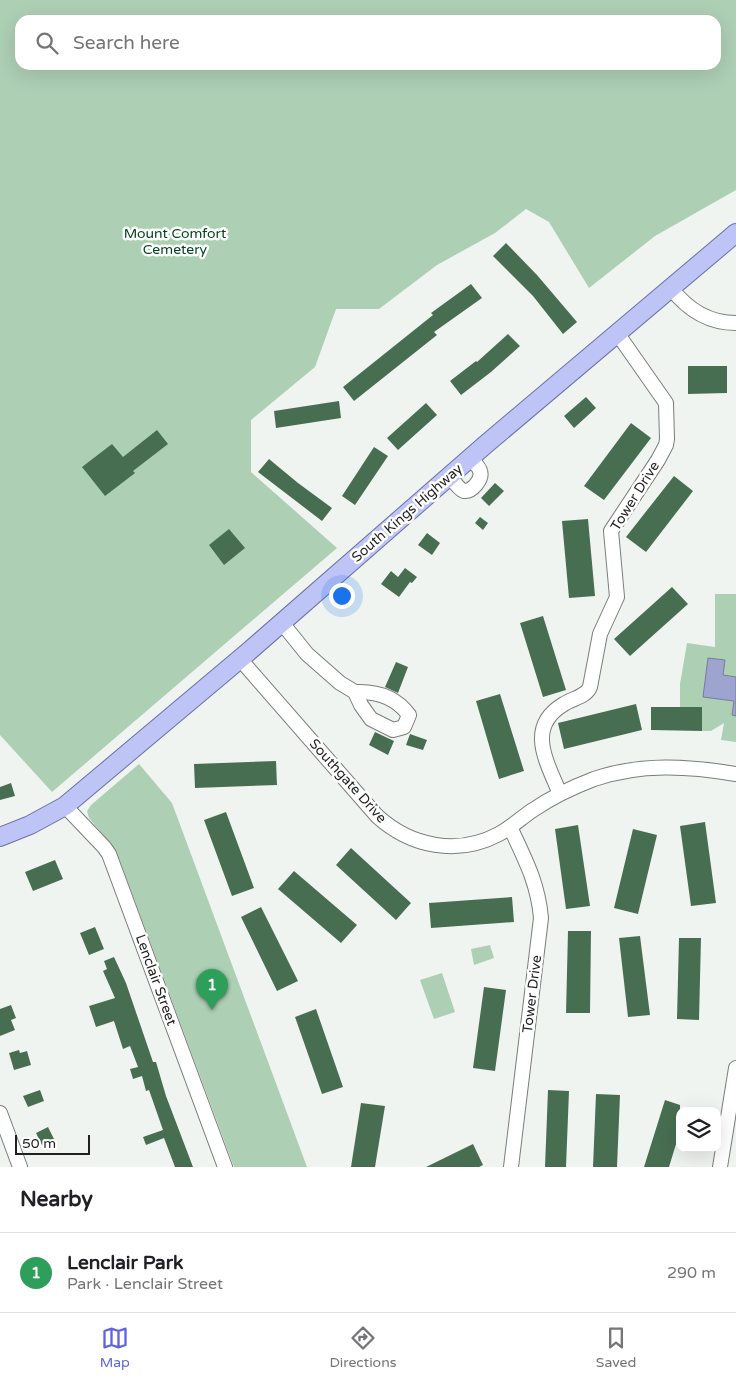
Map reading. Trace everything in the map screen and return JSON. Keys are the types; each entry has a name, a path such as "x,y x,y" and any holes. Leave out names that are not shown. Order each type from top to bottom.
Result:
{"main road":[{"name":"South Kings Highway","path":"0,837 30,825 65,806 240,659 470,458 736,233"}],"street":[{"path":"671,288 679,298 704,317 718,322 736,323"},
{"name":"Tower Drive","path":"560,794 545,755 541,736 543,727 560,707 585,694 590,687 600,634 617,597 611,531 658,460 667,439 666,403 617,333"},
{"path":"282,623 307,654 340,683 355,692"},
{"name":"Southgate Drive","path":"240,659 377,816 403,835 431,845 459,846 486,840 510,827 532,810 560,794 596,779 637,769 678,767 736,774"},
{"name":"Lenclair Street","path":"65,806 109,854 226,1167"},
{"name":"Tower Drive","path":"510,827 534,877 540,897 541,918 511,1167"},
{"path":"720,1167 736,1068"},
{"path":"0,1113 20,1167"}],"green space":[{"name":"Mount Comfort Cemetery","path":"0,0 736,0 736,190 655,236 589,288 549,222 526,209 495,233 437,265 379,309 336,309 315,367 251,420 251,472 337,548 52,792 0,735"},
{"path":"715,594 736,594 736,742 721,740 724,723 711,731 702,731 702,708 680,707 680,684 687,643 715,647"},
{"path":"139,764 172,803 307,1167 234,1167 120,861 112,846 89,818 87,811 91,805"},
{"path":"490,945 494,958 474,965 471,949"},
{"path":"442,973 455,1012 434,1019 420,980"}],"water":[{"path":"708,658 725,660 723,675 736,677 736,716 732,715 734,701 703,697"}],"building":[{"path":"506,243 537,275 577,322 563,334 533,296 493,256"},
{"path":"471,284 482,298 434,332 437,335 354,401 343,387 433,315 431,313"},
{"path":"508,334 520,346 461,395 450,381 477,362"},
{"path":"688,366 727,366 727,393 688,394"},
{"path":"586,397 596,408 574,428 564,416"},
{"path":"339,401 341,418 276,428 274,411"},
{"path":"426,403 437,415 398,450 387,438"},
{"path":"631,423 651,438 604,500 584,486"},
{"path":"157,430 168,444 105,496 82,467 112,444 123,457"},
{"path":"374,447 388,456 355,505 342,496"},
{"path":"269,459 332,508 322,521 258,472"},
{"path":"674,476 693,491 646,552 626,537"},
{"path":"495,483 504,491 489,506 481,498"},
{"path":"480,517 488,523 483,530 475,523"},
{"path":"588,519 595,596 569,598 562,521"},
{"path":"229,529 245,548 224,565 209,545"},
{"path":"427,533 440,543 432,555 418,545"},
{"path":"405,568 417,577 412,583 410,582 399,597 381,584 391,571 398,577"},
{"path":"672,587 688,604 630,656 614,639"},
{"path":"543,616 566,690 543,697 520,623"},
{"path":"396,662 408,667 398,693 385,687"},
{"path":"500,694 524,771 499,779 476,701"},
{"path":"636,704 642,730 564,749 558,723"},
{"path":"651,707 702,707 702,731 651,730"},
{"path":"375,732 394,741 388,755 369,745"},
{"path":"410,734 427,740 423,750 406,745"},
{"path":"276,761 277,785 195,788 194,764"},
{"path":"11,783 15,796 0,800 0,787"},
{"path":"226,812 254,888 232,896 204,820"},
{"path":"705,822 716,903 691,906 680,826"},
{"path":"578,825 590,906 566,909 555,829"},
{"path":"633,829 657,835 638,914 614,908"},
{"path":"351,848 411,903 396,920 336,865"},
{"path":"55,860 63,879 33,891 25,872"},
{"path":"294,871 357,925 341,943 278,889"},
{"path":"512,897 514,922 431,928 429,903"},
{"path":"261,907 298,981 277,991 241,917"},
{"path":"95,927 104,949 89,955 80,933"},
{"path":"568,931 591,931 590,1013 566,1013"},
{"path":"640,936 650,1015 628,1017 619,938"},
{"path":"679,938 701,938 699,1020 677,1019"},
{"path":"114,957 126,983 153,1062 156,1062 166,1096 193,1167 175,1167 164,1138 146,1145 143,1137 163,1130 149,1090 146,1091 142,1076 133,1079 130,1069 138,1067 130,1046 123,1049 114,1021 96,1027 89,1006 115,998 103,971 107,969 104,961"},
{"path":"484,987 506,990 495,1071 473,1068"},
{"path":"11,1005 16,1018 11,1020 15,1030 0,1036 0,1009"},
{"path":"316,1009 343,1087 322,1094 295,1017"},
{"path":"19,1050 20,1053 27,1051 31,1065 14,1070 9,1053"},
{"path":"40,1090 44,1101 28,1107 23,1096"},
{"path":"548,1090 569,1091 566,1167 545,1167"},
{"path":"596,1094 620,1095 617,1167 593,1167"},
{"path":"665,1100 680,1105 680,1107 676,1107 676,1144 669,1167 644,1167"},
{"path":"361,1103 385,1106 375,1167 351,1167"},
{"path":"48,1127 54,1139 42,1145 36,1133"},
{"path":"473,1144 483,1165 479,1167 426,1167"}],"place":[{"name":"Lenclair Park","path":"212,1010"}]}
